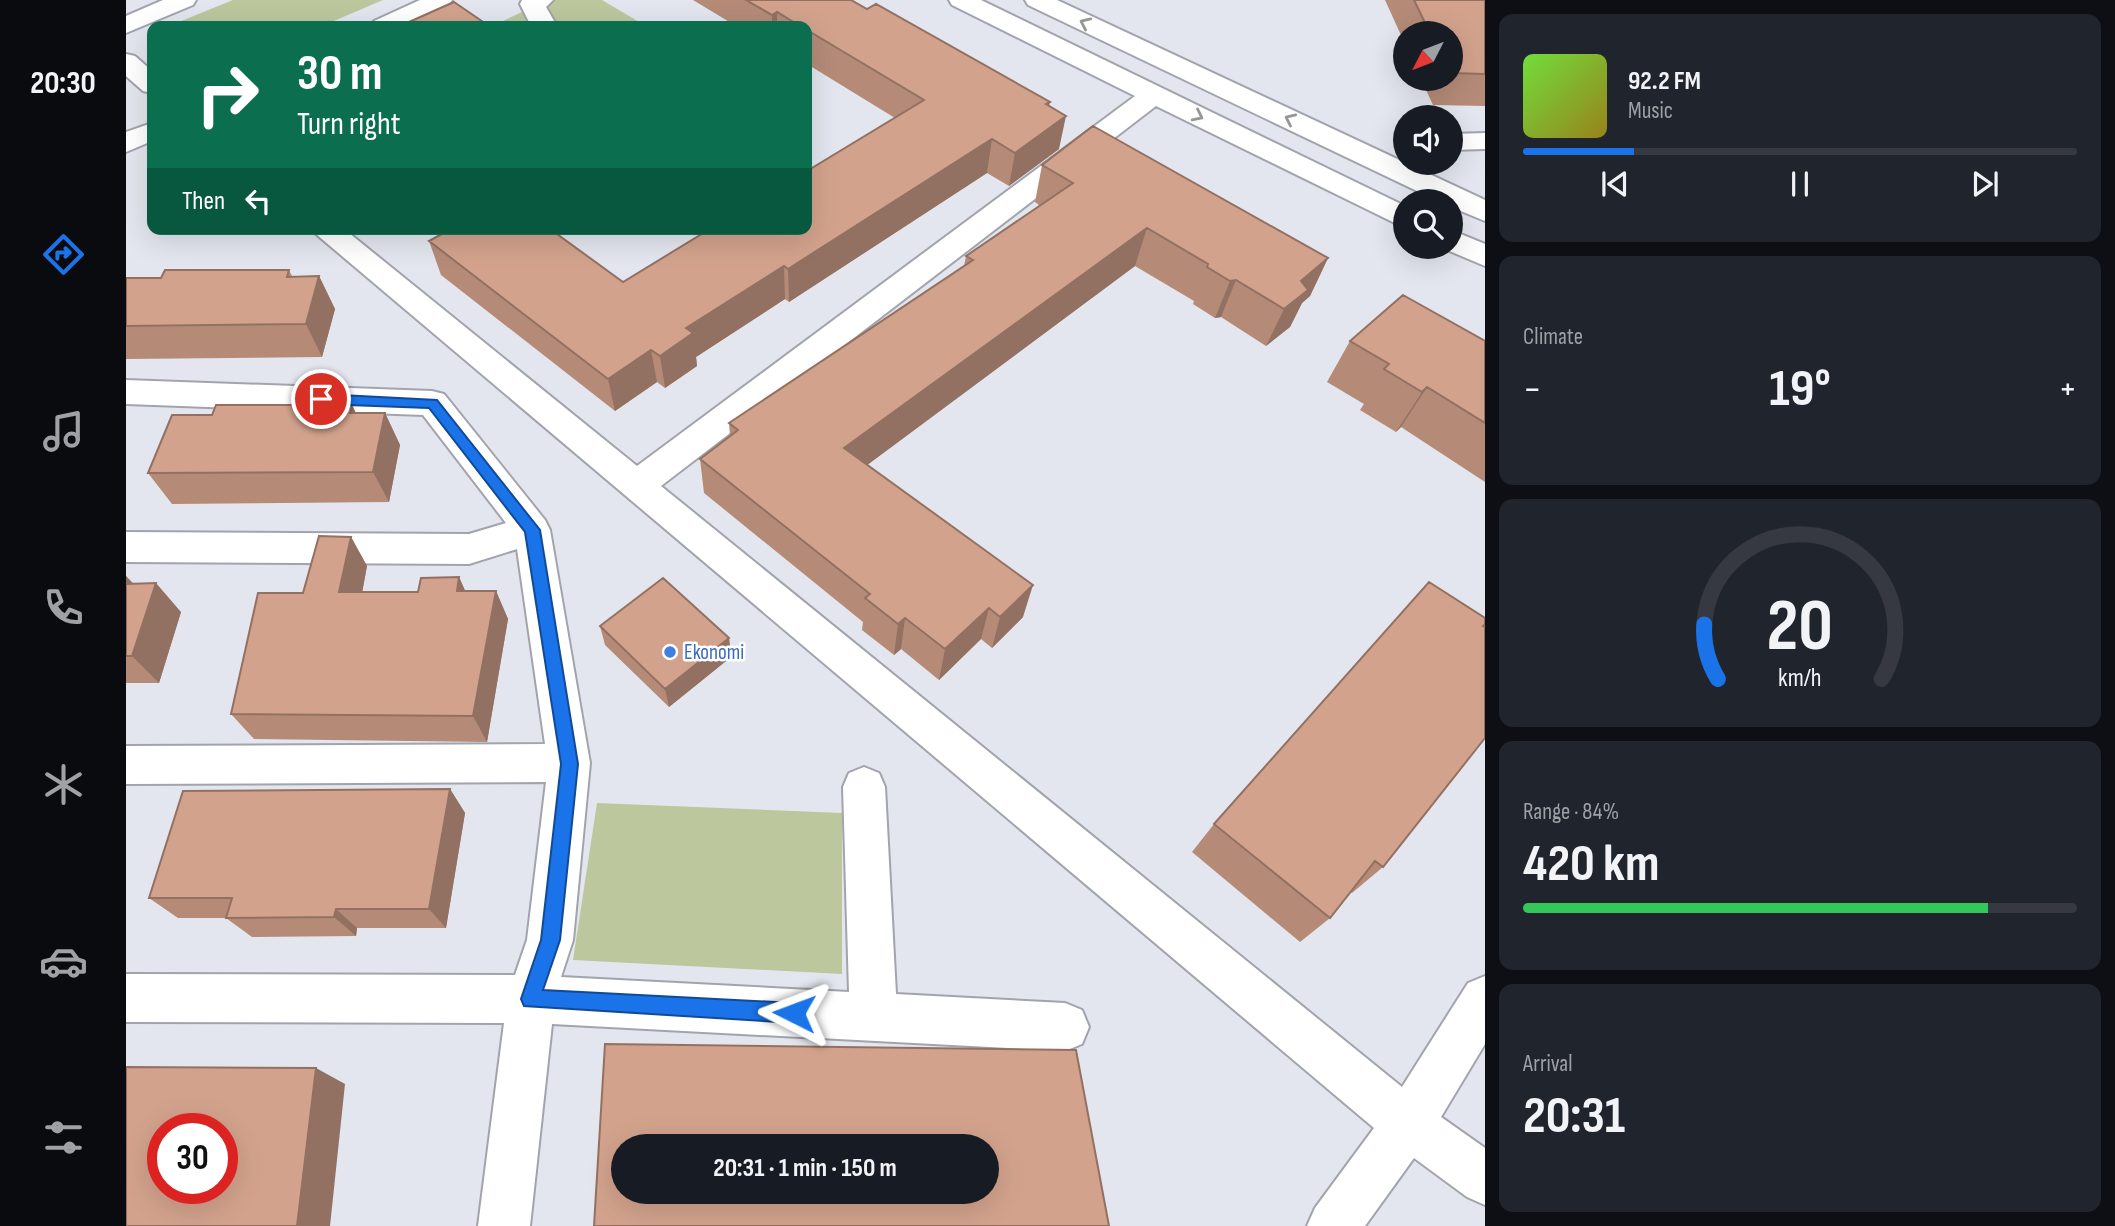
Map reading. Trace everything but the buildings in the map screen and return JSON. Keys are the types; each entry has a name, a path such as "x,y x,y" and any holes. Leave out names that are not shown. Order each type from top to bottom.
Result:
{"street":[{"path":"126,24 184,0"},
{"path":"394,21 440,0"},
{"path":"541,0 531,4 541,21"},
{"path":"961,0 1393,212"},
{"path":"1037,0 1485,212"},
{"path":"126,62 147,81"},
{"path":"636,486 1154,95"},
{"path":"126,143 147,133"},
{"path":"1339,142 1393,142"},
{"path":"1463,142 1485,142"},
{"path":"333,235 1408,1124 1485,1180"},
{"path":"1463,246 1485,256"},
{"path":"126,392 432,403 532,530 569,764 550,940 531,999 504,1226"},
{"path":"126,547 468,549 532,530"},
{"path":"126,765 569,764"},
{"path":"864,787 873,1017"},
{"path":"126,998 531,999 1065,1027"},
{"path":"1334,1226 1408,1124 1485,1000"}],"green space":[{"path":"233,0 383,0 334,21 181,21"},
{"path":"548,0 602,0 638,21 503,21"},
{"path":"597,803 842,813 842,974 573,960"}],"place":[{"name":"Ekonomi","path":"670,652"}],"route":[{"path":"321,399 432,403 532,530 569,764 550,940 531,999 794,1013"}]}
